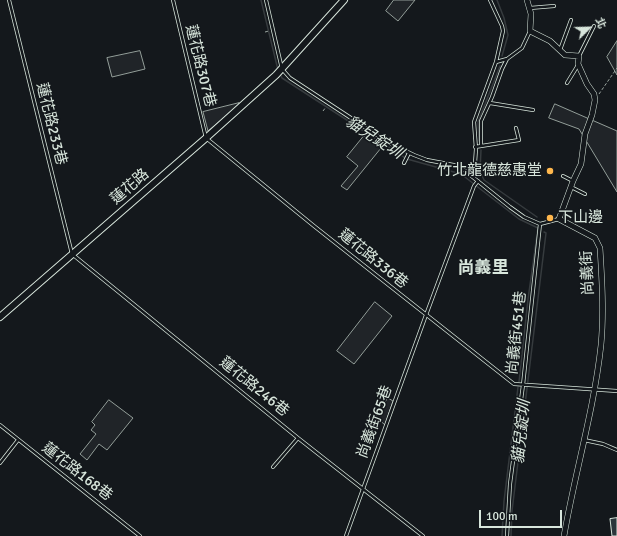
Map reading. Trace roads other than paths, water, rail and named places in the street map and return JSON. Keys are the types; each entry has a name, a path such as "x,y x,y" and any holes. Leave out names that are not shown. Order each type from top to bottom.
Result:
{"street":[{"path":"282,69 344,0"},
{"path":"527,0 531,14 530,31 550,42 565,55 579,56 578,64 587,84 594,94 595,100 592,115 585,134 581,164 559,219"},
{"name":"蓮花路","path":"0,317 206,138 282,69"},
{"name":"尚義街","path":"559,219 595,238 600,248 602,282 601,344 595,389 572,492 564,536"}],"lane":[{"name":"蓮花路233巷","path":"9,0 72,254"},
{"name":"蓮花路307巷","path":"172,0 206,138"},
{"path":"266,0 282,69 290,78 389,142 409,153 427,160 459,166 524,217 540,224 559,219"},
{"path":"474,177 474,122 496,62 503,31 490,0"},
{"path":"529,8 554,6"},
{"path":"560,50 571,20"},
{"path":"579,56 594,26"},
{"path":"496,62 507,59 522,48 530,31"},
{"path":"481,146 482,121 507,59"},
{"path":"567,83 578,64"},
{"path":"490,103 533,110"},
{"path":"475,147 519,140 516,128"},
{"name":"蓮花路336巷","path":"206,138 508,380 514,384 531,385"},
{"path":"404,163 409,153"},
{"path":"563,176 573,181"},
{"name":"尚義街65巷","path":"346,536 426,315 474,186 478,181"},
{"path":"571,187 585,194"},
{"name":"尚義街451巷","path":"507,536 510,484 540,224"},
{"name":"蓮花路246巷","path":"72,254 298,438 423,536"},
{"name":"尚義街451巷","path":"531,385 617,391"},
{"name":"蓮花路168巷","path":"0,425 140,536"},
{"path":"273,467 298,438"},
{"path":"0,464 18,440"},
{"path":"584,440 603,444 617,450"}],"waterway":[{"name":"貓兒錠圳","path":"261,0 278,70"},
{"path":"497,0 504,18 508,35 502,56"},
{"path":"479,141 478,122 500,66"},
{"name":"貓兒錠圳","path":"280,74 282,78 407,159 461,174 519,219 538,228 528,299 519,382"},
{"path":"481,150 480,171 484,180 537,217"},
{"name":"貓兒錠圳","path":"511,536 512,511 546,233 544,232"},
{"path":"502,536 504,501 518,387"}],"place":[{"name":"竹北龍德慈惠堂","path":"550,171"},
{"name":"下山邊","path":"550,218"}],"district":[{"name":"尚義里","path":"483,269"}]}
